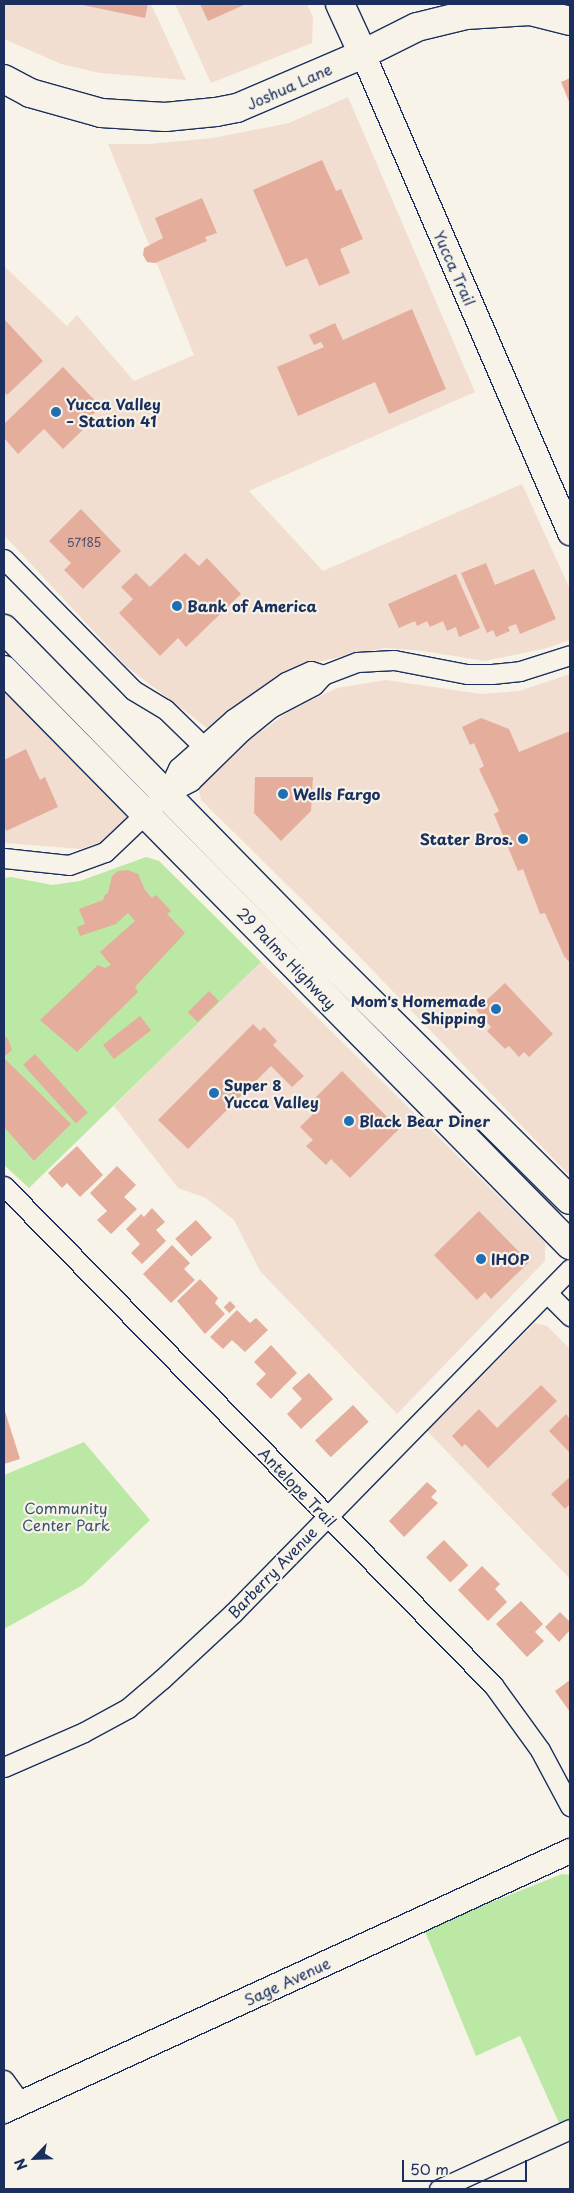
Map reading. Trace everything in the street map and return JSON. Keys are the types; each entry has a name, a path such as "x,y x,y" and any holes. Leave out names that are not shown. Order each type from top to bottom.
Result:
{"main road":[{"name":"Yucca Trail","path":"340,4 363,54"},
{"name":"Joshua Lane","path":"4,79 30,92 101,112 165,117 237,108 363,54 417,27 466,15 530,11 570,20"},
{"name":"29 Palms Highway","path":"4,629 316,950 570,1200"},
{"name":"29 Palms Highway","path":"4,670 570,1245"}],"street":[{"name":"Yucca Trail","path":"363,54 569,528"},
{"path":"4,559 133,690 165,709 203,746"},
{"path":"4,858 69,865 105,852 166,794 191,781 242,731 272,707 314,686 323,675 357,662 394,660 467,674 492,674 520,671 570,655"},
{"path":"166,794 178,768 233,719 286,682 311,671 323,675"},
{"name":"Antelope Trail","path":"4,1186 326,1517 493,1685 540,1750 570,1806"},
{"name":"Barberry Avenue","path":"4,1767 84,1732 128,1708 233,1613 570,1269"},
{"path":"547,1293 570,1316"},
{"name":"Sage Avenue","path":"12,2107 570,1851"},
{"path":"4,2080 12,2107"},
{"path":"440,2189 570,2129"}],"shaded area":[{"path":"4,4 151,4 186,80 100,73 61,64 4,39"},
{"path":"175,4 307,4 313,17 312,43 211,83"},
{"path":"348,97 475,392 249,491 323,571 522,484 570,589 570,640 547,648 485,661 423,651 385,648 343,656 307,665 207,728 126,666 4,535 4,266 67,326 77,315 134,381 194,355 108,144 149,144 213,138 289,123"},
{"path":"570,674 570,1176 356,953 201,800 198,785 221,760 291,710 337,688 386,680 481,694 519,691"},
{"path":"4,678 135,809 106,840 81,849 4,843"},
{"path":"261,962 545,1242 545,1261 397,1414 260,1271 234,1220 206,1198 178,1188 114,1106"},
{"path":"535,1323 547,1326 570,1349 570,1579 427,1431"}],"green space":[{"path":"146,857 159,861 261,962 29,1188 4,1165 4,878 11,877 52,885 80,881"},
{"name":"Community Center Park","path":"84,1442 150,1520 83,1585 4,1629 4,1475"},
{"path":"562,1874 570,1875 570,2118 559,2123 520,2036 476,2056 424,1929"}],"building":[{"path":"78,4 148,4 145,18"},
{"path":"200,4 243,4 244,5 208,21"},
{"path":"570,78 570,104 561,82"},
{"path":"322,160 336,191 341,189 363,239 340,249 350,273 319,286 307,258 286,267 253,190"},
{"path":"202,198 217,233 205,237 207,241 155,263 147,262 143,255 144,248 163,238 155,218"},
{"path":"412,309 446,389 389,414 375,382 298,416 277,367 324,347 321,342 314,345 309,335 335,323 343,340"},
{"path":"5,320 43,361 7,395 4,392"},
{"name":"Yucca Valley – Station 41","path":"63,367 101,407 90,417 93,420 63,449 44,429 18,454 4,438 4,424"},
{"path":"81,509 121,551 83,589 64,570 71,563 49,541"},
{"name":"Bank of America","path":"185,553 199,566 207,558 241,594 186,647 178,638 160,656 119,613 133,599 121,587 136,573 150,587"},
{"path":"486,563 495,585 534,569 556,619 520,634 516,624 508,627 510,631 496,637 493,630 487,633 461,573"},
{"path":"456,574 480,628 459,637 456,627 447,631 443,621 430,627 427,621 417,626 415,621 399,628 388,604"},
{"path":"481,718 509,729 519,752 570,731 570,963 564,956 545,913 540,914 523,869 518,871 494,814 499,811 479,769 484,766 474,743 470,745 462,727"},
{"path":"26,749 40,780 45,777 58,807 6,831 4,826 4,760"},
{"name":"Wells Fargo","path":"255,777 313,777 311,811 281,841 254,813"},
{"path":"128,870 138,874 145,890 152,898 156,895 171,911 167,914 185,933 135,987 138,992 77,1052 40,1020 98,965 105,968 111,965 100,952 135,921 128,913 116,924 80,936 77,927 85,924 79,909 103,900 108,893 112,876 118,871"},
{"path":"505,983 553,1034 529,1057 524,1052 519,1057 509,1046 505,1049 487,1031 491,1027 476,1010"},
{"path":"209,991 219,1001 198,1022 188,1012"},
{"path":"140,1016 151,1030 114,1059 103,1045"},
{"name":"Super 8 Yucca Valley","path":"253,1024 260,1031 264,1027 277,1041 273,1045 304,1076 292,1087 271,1066 188,1149 158,1120"},
{"path":"4,1035 8,1039 12,1050 4,1057"},
{"path":"35,1054 88,1113 76,1123 23,1065"},
{"path":"4,1058 71,1124 34,1161 4,1127"},
{"name":"Black Bear Diner","path":"342,1071 399,1129 350,1178 331,1159 326,1165 306,1146 313,1140 300,1127 313,1114 306,1107"},
{"path":"77,1146 103,1175 80,1197 67,1183 62,1188 48,1173"},
{"path":"117,1166 136,1185 124,1197 137,1209 111,1234 97,1220 107,1211 90,1193"},
{"path":"152,1208 165,1222 156,1230 166,1241 142,1264 131,1253 140,1244 126,1229 141,1214 144,1217"},
{"name":"IHOP","path":"479,1211 529,1262 491,1299 485,1292 477,1300 434,1255"},
{"path":"196,1220 212,1238 191,1257 175,1239"},
{"path":"172,1245 190,1263 184,1269 195,1280 171,1303 143,1274"},
{"path":"200,1279 218,1298 215,1303 225,1314 205,1334 177,1301"},
{"path":"230,1301 236,1307 229,1313 224,1307"},
{"path":"237,1310 250,1323 256,1318 268,1330 245,1352 232,1340 223,1349 210,1337"},
{"path":"271,1345 297,1373 271,1399 256,1384 266,1374 254,1362"},
{"path":"309,1373 333,1399 301,1429 287,1414 302,1399 292,1388"},
{"path":"541,1385 557,1401 488,1468 465,1444 462,1447 452,1436 479,1409 497,1428"},
{"path":"353,1405 369,1422 331,1457 315,1440"},
{"path":"4,1408 20,1459 4,1464"},
{"path":"566,1414 570,1419 570,1453 549,1431"},
{"path":"570,1477 570,1504 565,1509 551,1494"},
{"path":"427,1482 437,1491 431,1497 438,1503 404,1537 389,1521"},
{"path":"444,1540 468,1565 450,1583 426,1557"},
{"path":"482,1566 500,1584 495,1589 507,1602 488,1621 458,1590"},
{"path":"521,1601 543,1624 535,1632 544,1641 527,1657 496,1624"},
{"path":"560,1612 570,1622 570,1630 559,1642 545,1627"},
{"path":"570,1680 570,1712 555,1691"}],"place":[{"name":"Yucca Valley – Station 41","path":"56,412"},
{"name":"Bank of America","path":"177,606"},
{"name":"Wells Fargo","path":"283,794"},
{"name":"Stater Bros.","path":"523,839"},
{"name":"Mom's Homemade Shipping","path":"496,1009"},
{"name":"Super 8 Yucca Valley","path":"214,1093"},
{"name":"Black Bear Diner","path":"349,1121"},
{"name":"IHOP","path":"481,1259"}]}
